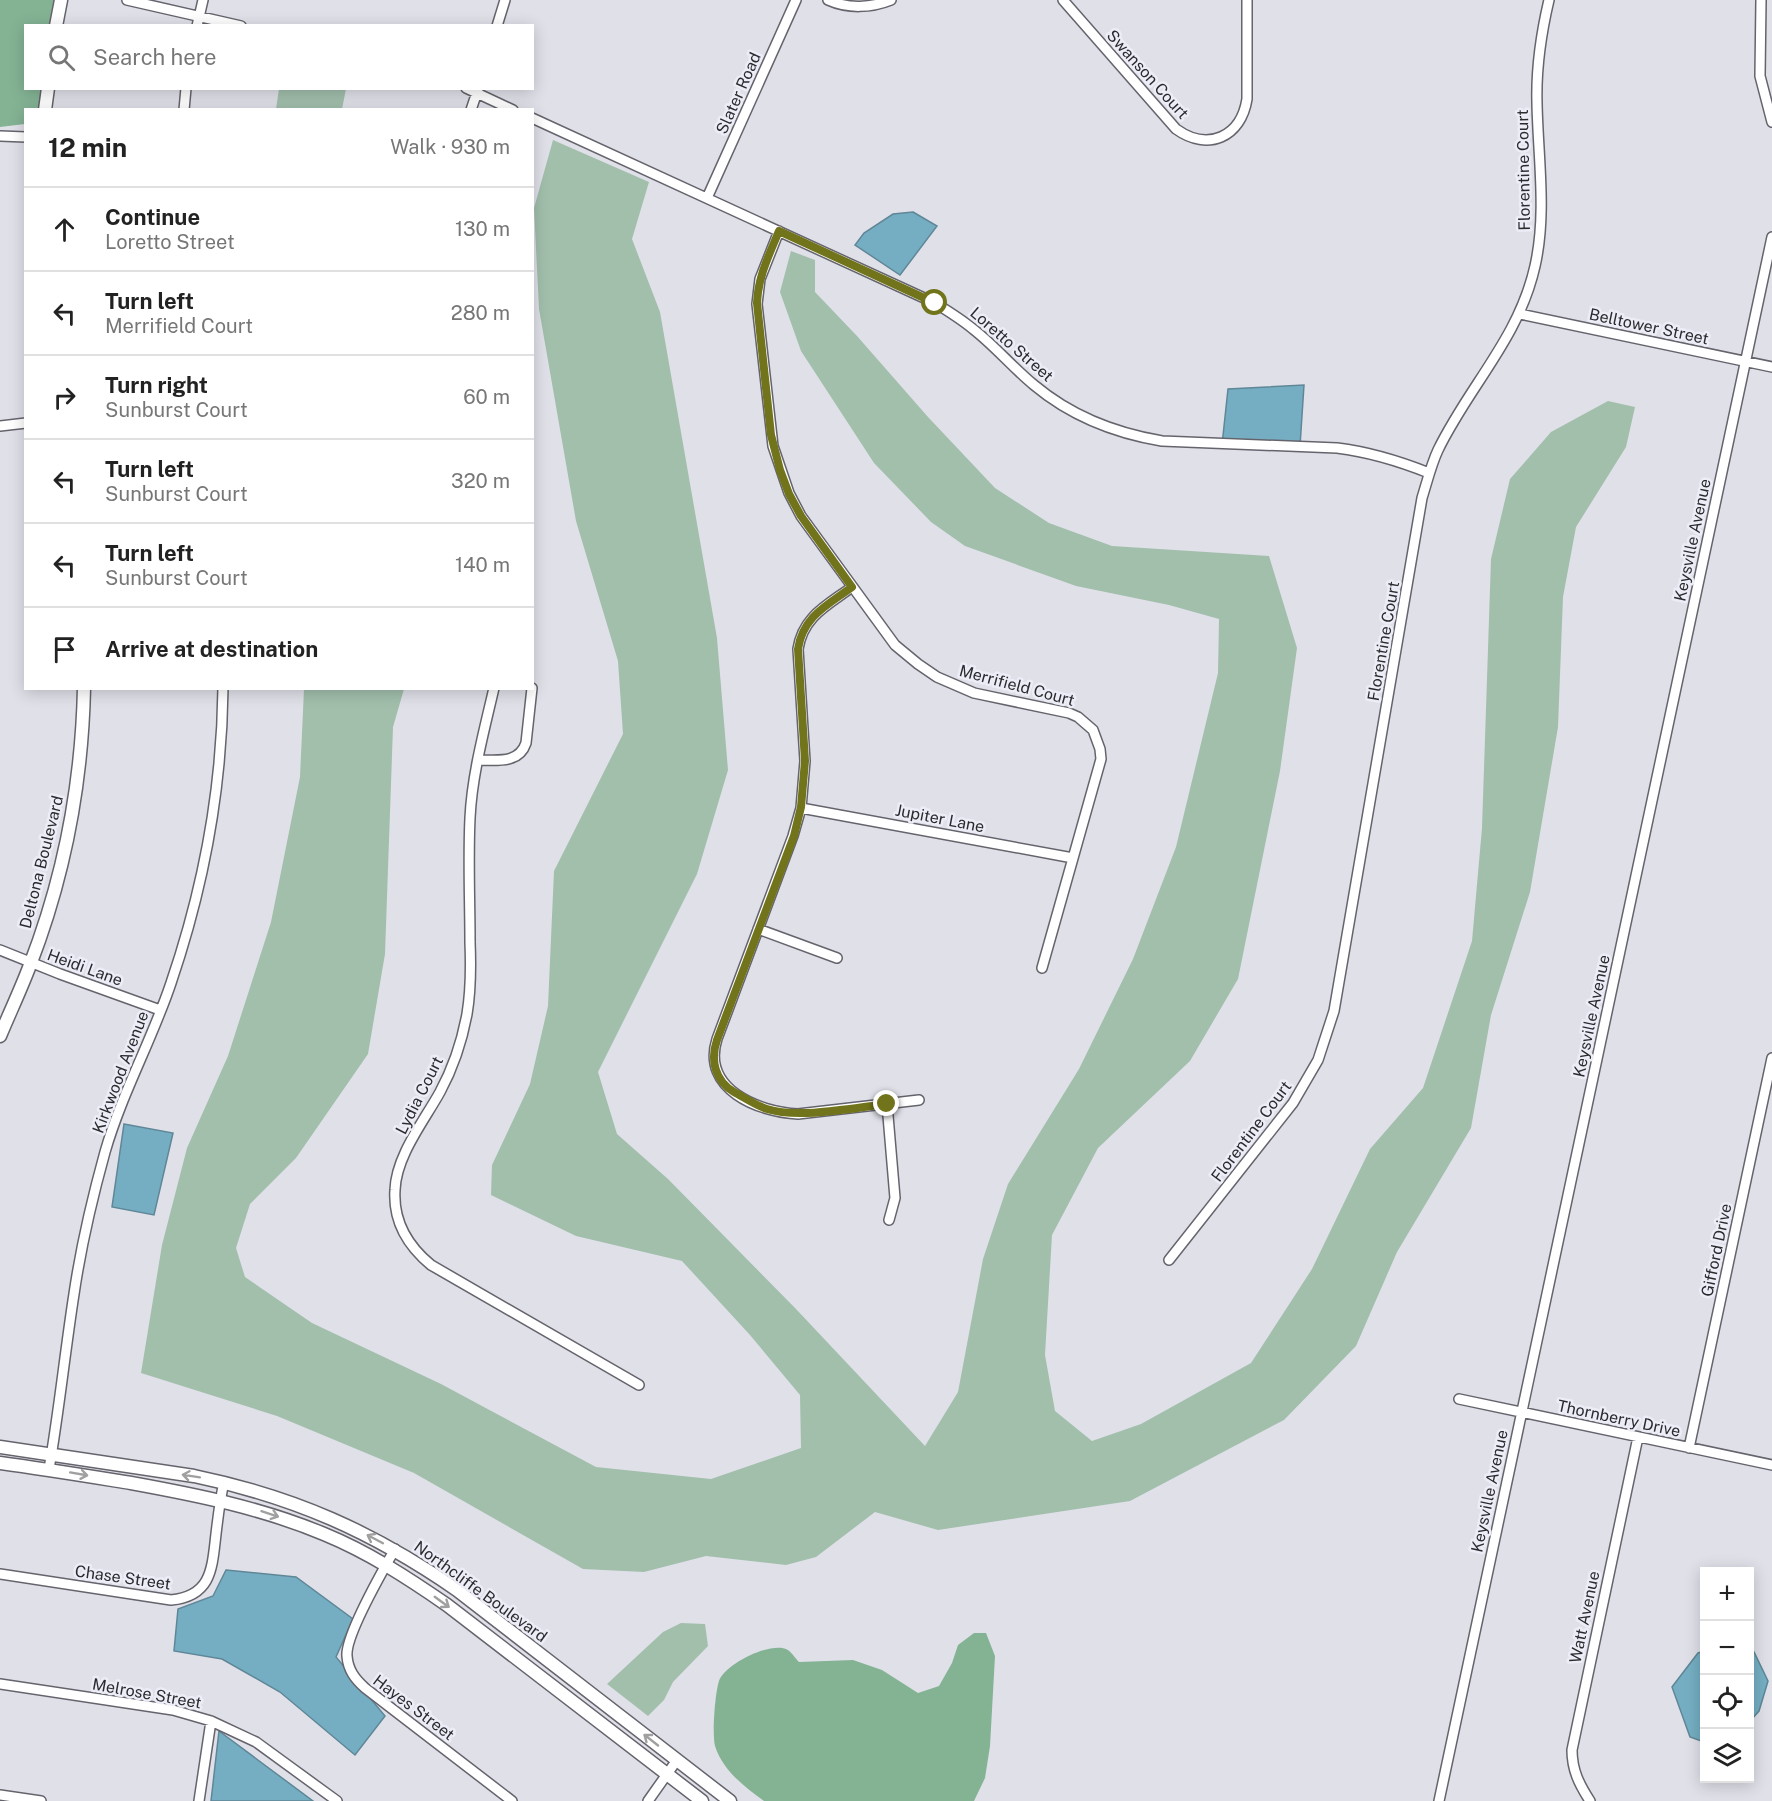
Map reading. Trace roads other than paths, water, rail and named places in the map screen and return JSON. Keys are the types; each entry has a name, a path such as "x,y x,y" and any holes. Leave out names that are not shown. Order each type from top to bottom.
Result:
{"main road":[{"path":"56,24 61,0"},
{"path":"45,108 48,90"},
{"name":"Deltona Boulevard","path":"0,1036 31,963 54,888 72,810 79,766 84,690"},
{"name":"Northcliffe Boulevard","path":"0,1447 224,1482 298,1504 333,1518 395,1549 457,1590 730,1801"},
{"name":"Northcliffe Boulevard","path":"0,1463 49,1469 220,1500 292,1521 326,1535 386,1564 447,1605 702,1801"}],"street":[{"path":"127,0 198,21 224,24"},
{"path":"198,21 203,0"},
{"path":"498,24 505,0"},
{"name":"Slater Road","path":"707,198 796,0"},
{"path":"828,0 843,5 870,6 891,0"},
{"name":"Swanson Court","path":"1067,1 1176,129 1192,138 1203,140 1213,139 1230,132 1242,118 1246,109 1247,0"},
{"name":"Florentine Court","path":"1169,1260 1293,1103 1318,1060 1327,1035 1334,1011 1422,498 1437,452 1449,429 1520,314 1535,266 1540,240 1541,215 1538,72 1549,0"},
{"path":"1761,0 1760,76 1772,122"},
{"path":"184,108 186,90"},
{"path":"472,108 477,91 509,108"},
{"name":"Loretto Street","path":"534,119 935,303 974,329 1032,384 1084,418 1115,430 1162,441 1348,450 1386,457 1429,473"},
{"path":"0,136 24,137"},
{"name":"Merrifield Court","path":"779,231 760,279 757,303 773,446 789,494 801,516 895,645 918,664 937,677 974,693 1069,713 1093,730 1100,749 1101,759 1042,968"},
{"name":"Keysville Avenue","path":"1439,1801 1772,237"},
{"name":"Belltower Street","path":"1520,314 1772,367"},
{"path":"0,426 24,423"},
{"path":"852,587 812,617 799,639 805,761 801,807 794,836 714,1046 714,1065 727,1088 755,1104 783,1113 919,1100"},
{"name":"Kirkwood Avenue","path":"49,1469 74,1293 93,1195 123,1099 171,985 198,891 208,842 220,746 223,690"},
{"name":"Lydia Court","path":"494,690 472,793 470,818 471,965 467,1015 461,1041 442,1089 401,1161 395,1190 398,1218 410,1244 431,1265 639,1385"},
{"path":"479,760 512,759 524,750 532,690"},
{"name":"Jupiter Lane","path":"801,807 1073,858"},
{"path":"758,929 837,958"},
{"name":"Heidi Lane","path":"0,950 160,1010"},
{"name":"Gifford Drive","path":"1689,1448 1772,1058"},
{"path":"887,1104 895,1186 893,1209 889,1220"},
{"name":"Thornberry Drive","path":"1459,1399 1772,1466"},
{"name":"Watt Avenue","path":"1590,1801 1574,1773 1572,1750 1638,1437"},
{"name":"Chase Street","path":"0,1574 171,1600 190,1596 206,1582 213,1566 224,1482"},
{"name":"Hayes Street","path":"395,1549 350,1636 346,1654 351,1673 365,1688 512,1801"},
{"name":"Melrose Street","path":"0,1684 172,1710 211,1721 256,1742 336,1801"},
{"path":"199,1801 211,1721"},
{"path":"648,1801 677,1760"},
{"path":"0,1795 41,1801"}],"water":[{"path":"913,212 937,226 900,275 855,245 864,233 893,214"},
{"path":"1304,385 1300,446 1222,445 1228,389"},
{"path":"124,1124 173,1133 154,1215 112,1207"},
{"path":"226,1570 296,1577 353,1619 336,1657 385,1716 355,1755 280,1692 222,1659 174,1651 178,1609 213,1596"},
{"path":"1700,1652 1700,1741 1690,1737 1672,1687"},
{"path":"1754,1652 1768,1681 1759,1711 1754,1717"},
{"path":"219,1731 313,1801 211,1801"}]}
